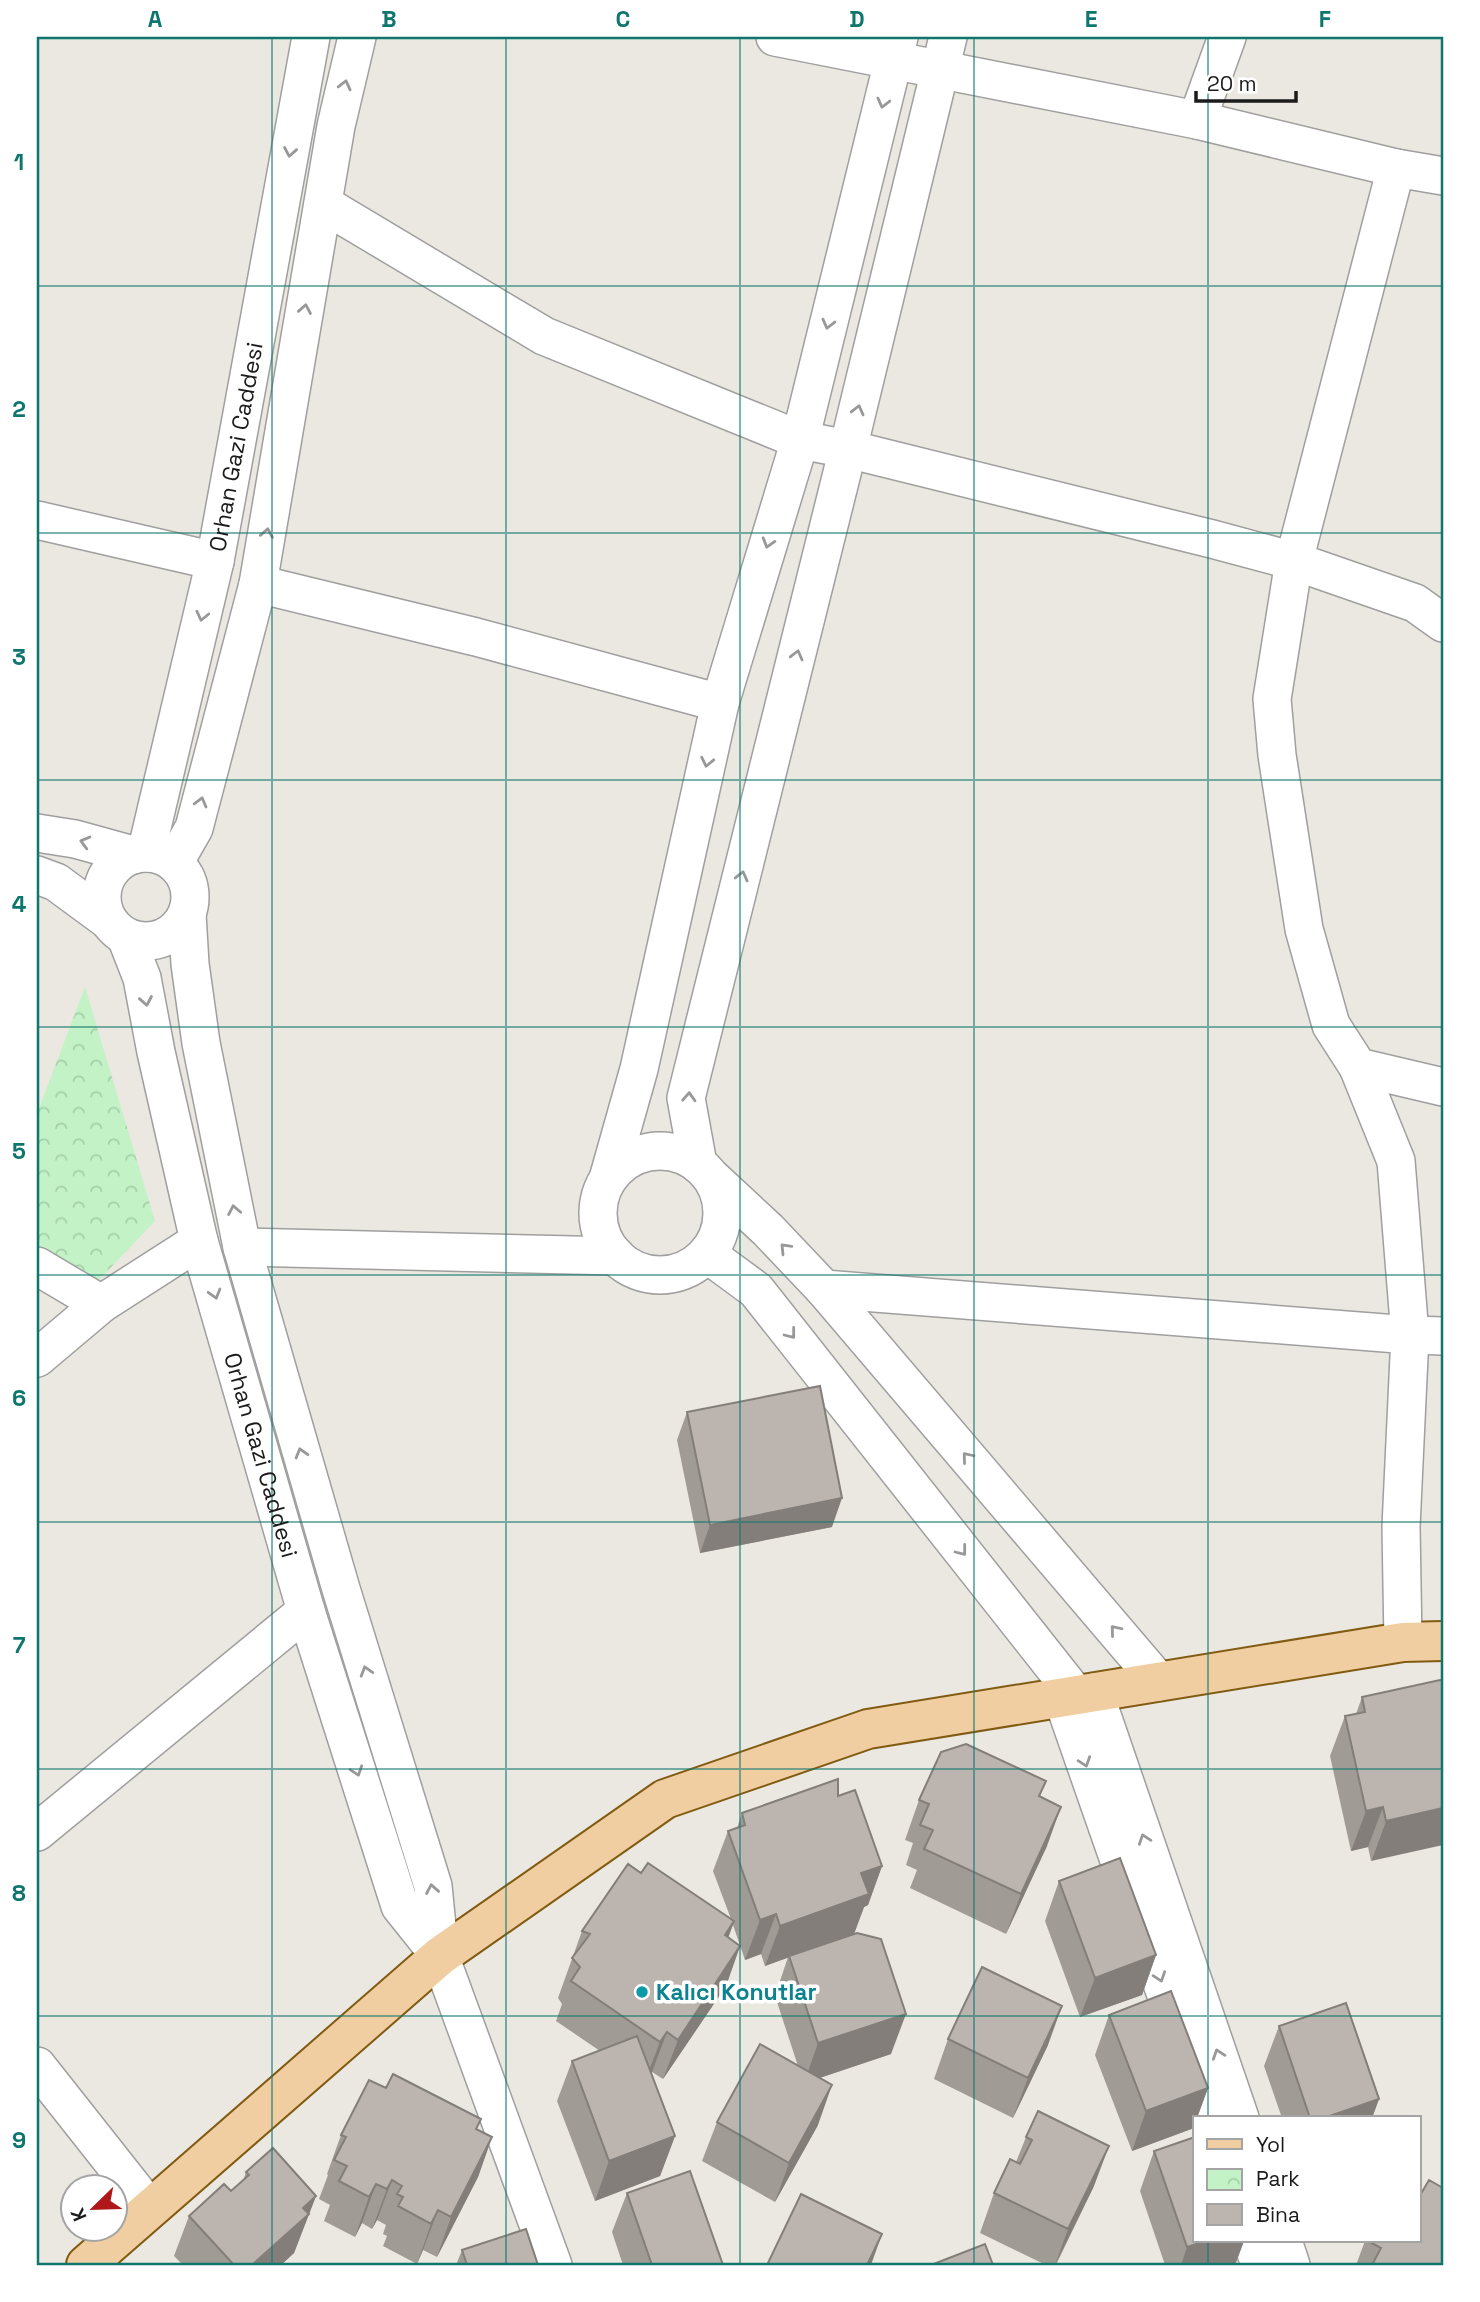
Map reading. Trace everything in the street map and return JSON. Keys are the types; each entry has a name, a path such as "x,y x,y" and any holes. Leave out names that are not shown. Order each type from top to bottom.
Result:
{"main road":[{"path":"86,2265 440,1956 665,1799 868,1728 1403,1642 1443,1641"}],"street":[{"name":"Orhan Gazi Caddesi","path":"151,857 215,562 311,37"},
{"path":"117,929 104,910 102,897 111,871 121,861 151,857 194,828 258,584 336,126 356,37"},
{"path":"775,37 944,52 1198,120 1396,168 1443,176"},
{"path":"1198,120 1227,37"},
{"path":"896,48 800,440 720,703 639,1069 608,1179 600,1198 598,1219 604,1239 615,1256 632,1268 652,1275 672,1274 692,1266 707,1254 718,1237 722,1217 720,1197 705,1171 686,1098 944,52"},
{"path":"1396,168 1294,561 1272,699 1277,755 1304,929 1331,1025 1358,1067 1396,1161 1427,1335 1401,1527 1403,1642"},
{"path":"323,204 544,336 800,440 848,449 1294,561 1415,603 1443,623"},
{"path":"37,520 215,562"},
{"path":"258,584 476,637 720,703"},
{"path":"37,833 151,857 185,877 190,904 187,914 190,964 201,1043 242,1247 341,1589 433,1886 440,1956 553,2265"},
{"path":"37,875 56,882 117,929 140,941 155,940 174,930 187,914"},
{"name":"Orhan Gazi Caddesi","path":"117,929 142,978 199,1241 306,1611 400,1906 440,1956"},
{"path":"1358,1067 1443,1087"},
{"path":"608,1179 622,1164 641,1154 660,1151 680,1154 705,1171 768,1230 824,1289 1159,1682"},
{"path":"37,1357 101,1304 199,1241"},
{"path":"242,1247 615,1256"},
{"path":"707,1254 757,1290 1077,1695 1239,2116"},
{"path":"37,1266 101,1304"},
{"path":"824,1289 1427,1335"},
{"path":"37,1832 306,1611"},
{"path":"1077,1695 1208,2116"},
{"path":"37,2066 150,2209"},
{"path":"1252,2242 1260,2265"},
{"path":"1283,2242 1291,2265"}],"green space":[{"path":"85,987 155,1221 97,1282 37,1245 37,1114"}],"building":[{"path":"820,1386 842,1498 710,1525 687,1412"},
{"path":"1443,1681 1443,1808 1386,1821 1383,1807 1366,1811 1345,1716 1365,1712 1362,1697"},
{"path":"966,1744 1046,1781 1039,1796 1061,1807 1021,1894 924,1849 933,1830 920,1825 929,1804 919,1800 941,1752"},
{"path":"838,1779 838,1796 855,1790 882,1866 861,1873 869,1894 780,1926 776,1914 760,1920 728,1831 745,1825 742,1813"},
{"path":"1120,1858 1156,1955 1095,1978 1059,1881"},
{"name":"Kalıcı Konutlar","path":"648,1863 734,1921 725,1935 740,1946 678,2040 667,2032 660,2042 571,1981 580,1967 572,1958 590,1934 582,1931 628,1864 641,1873"},
{"path":"857,1933 881,1939 906,2014 818,2043 789,1956"},
{"path":"982,1967 1062,2006 1028,2078 948,2039"},
{"path":"1171,1991 1208,2088 1146,2111 1109,2015"},
{"path":"1346,2003 1379,2099 1330,2116 1309,2116 1279,2026"},
{"path":"637,2036 675,2136 609,2161 572,2061"},
{"path":"760,2044 832,2085 789,2163 717,2122"},
{"path":"393,2074 481,2119 476,2129 492,2137 451,2217 438,2210 431,2224 398,2206 403,2197 397,2194 402,2186 392,2180 387,2189 376,2184 369,2197 339,2181 347,2166 334,2160 346,2137 341,2135 369,2080 386,2088"},
{"path":"1038,2111 1109,2146 1068,2229 994,2193 1010,2159 1020,2164 1032,2140 1026,2137"},
{"path":"1193,2138 1193,2242 1203,2242 1187,2247 1154,2151"},
{"path":"273,2148 316,2196 303,2208 309,2214 252,2265 234,2265 189,2216 224,2184 231,2191 249,2175 246,2172"},
{"path":"690,2171 723,2265 652,2265 627,2193"},
{"path":"1429,2180 1443,2188 1443,2265 1373,2263 1381,2248 1370,2242 1420,2242 1420,2191"},
{"path":"801,2194 882,2234 867,2265 767,2265"},
{"path":"526,2229 538,2265 467,2265 462,2250"},
{"path":"985,2244 993,2265 931,2265"}],"place":[{"name":"Kalıcı Konutlar","path":"642,1992"}]}
